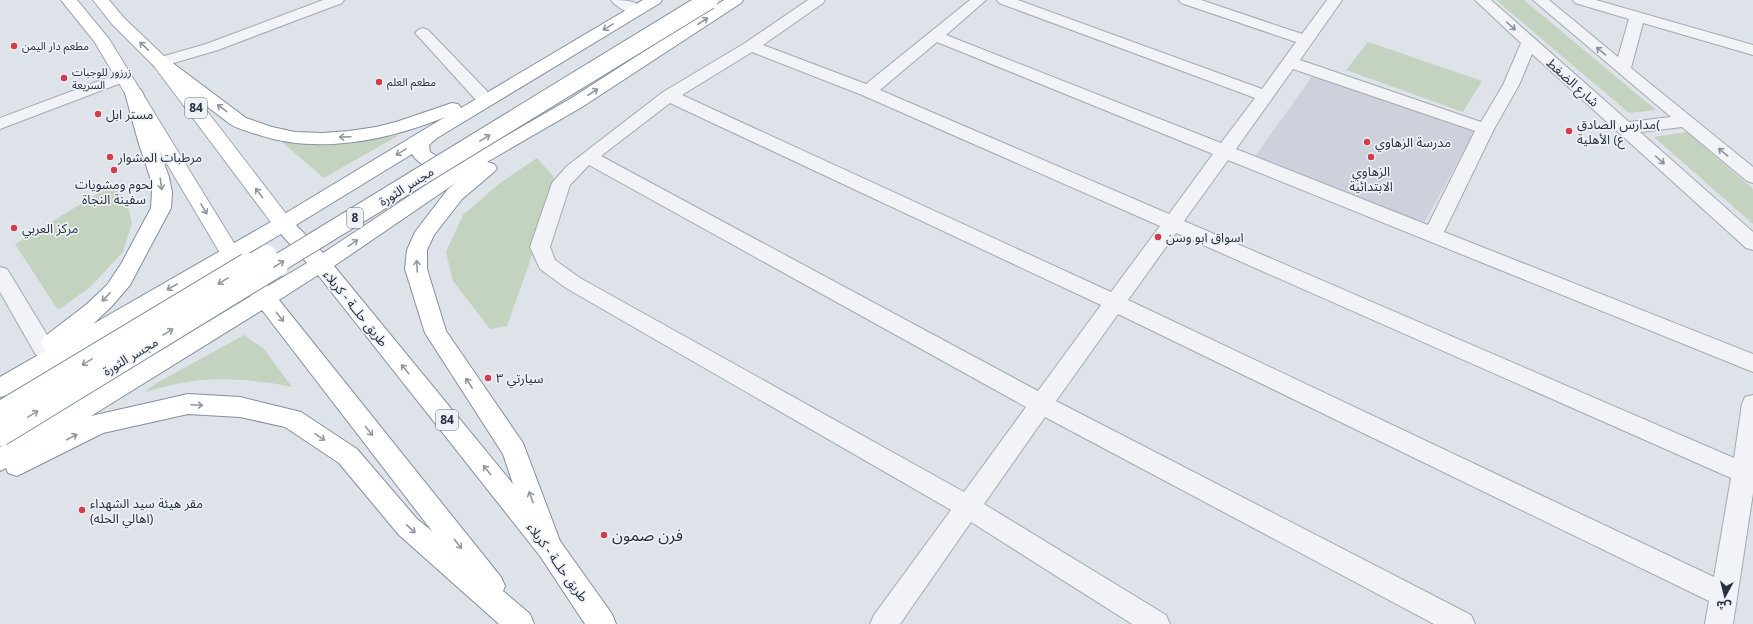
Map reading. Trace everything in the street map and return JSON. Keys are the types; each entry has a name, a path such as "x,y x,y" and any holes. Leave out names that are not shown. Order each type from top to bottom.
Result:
{"main road":[{"path":"69,0 97,35 129,85 230,253 521,624"},
{"name":"طريق حلــة - كربلاء","path":"101,0 123,26 160,62 283,224 321,264 549,547 602,624"},
{"path":"0,378 49,353 283,224 527,75 654,0"},
{"name":"مجسر الثورة","path":"0,414 688,0"},
{"name":"مجسر الثورة","path":"0,434 709,0"},
{"path":"549,547 514,450 436,333 416,269 417,250 425,232 456,194 499,159 576,103 735,0"},
{"path":"97,35 113,33 123,26"},
{"path":"160,62 242,123 285,136 315,138 355,137 395,130 439,114 527,75"},
{"path":"0,388 49,353 88,317 113,290 130,269 161,208 163,198 159,173 129,85"},
{"path":"0,460 321,264 480,158 576,103"},
{"path":"434,132 420,143 421,154 430,161 454,164 480,158"},
{"path":"49,353 87,345 96,345 116,352 122,357 128,372 121,384 110,393"},
{"path":"0,473 98,424 188,404 240,407 292,419 348,456 408,526 521,624"}],"street":[{"path":"160,62 212,47 311,4 337,0"},
{"path":"618,0 637,10"},
{"path":"818,0 751,46 669,96 573,170 561,183 540,247 547,264 572,283 968,507 1156,624"},
{"path":"868,91 980,0"},
{"path":"1004,0 1266,96"},
{"path":"1186,0 1306,40"},
{"path":"884,624 1041,404 1335,0"},
{"name":"شارع الضغط","path":"1482,0 1753,243"},
{"path":"1540,0 1753,177"},
{"path":"1580,0 1753,50"},
{"path":"1622,69 1637,17"},
{"path":"423,33 481,96"},
{"path":"936,36 1753,363"},
{"path":"1432,235 1486,129 1511,85 1529,43"},
{"path":"751,46 868,91 1748,475"},
{"path":"1290,62 1486,129"},
{"path":"0,124 129,85"},
{"path":"669,96 1115,303 1724,595"},
{"path":"1624,128 1686,121"},
{"path":"588,157 1041,404 1460,624"},
{"path":"0,274 49,353"},
{"path":"1719,624 1748,475 1753,404"}],"shaded area":[{"name":"مدرسة الزهاوي","path":"1313,75 1476,129 1423,225 1255,156"}],"green space":[{"path":"1496,0 1524,0 1656,110 1629,113"},
{"path":"1368,42 1482,81 1463,112 1346,70"},
{"path":"1687,132 1753,189 1753,224 1654,137"},
{"path":"399,135 324,178 282,142 368,140"},
{"path":"537,158 558,182 507,326 490,329 453,281 446,252 463,215 500,183"},
{"path":"112,185 127,202 132,223 123,252 89,288 58,310 15,244"},
{"path":"244,335 264,349 292,387 266,382 222,379 176,384 145,392 155,384"}],"place":[{"name":"مطعم دار اليمن","path":"14,46"},
{"name":"زرزور للوجبات السريعة","path":"64,78"},
{"name":"مطعم العلم","path":"379,82"},
{"name":"مستر ابل","path":"98,114"},
{"name":"مدارس الصادق( ع) الأهلية","path":"1569,131"},
{"name":"مدرسة الزهاوي","path":"1367,142"},
{"name":"مرطبات المشوار","path":"110,157"},
{"name":"الزهاوي الابتدائية","path":"1371,157"},
{"name":"لحوم ومشويات سفينة النجاة","path":"114,170"},
{"name":"مركز العربي","path":"14,228"},
{"name":"اسواق ابو وسن","path":"1158,237"},
{"name":"سيارتي ٣","path":"488,378"},
{"name":"مقر هيئة سيد الشهداء (اهالي الحله)","path":"82,510"},
{"name":"فرن صمون","path":"604,535"}]}
